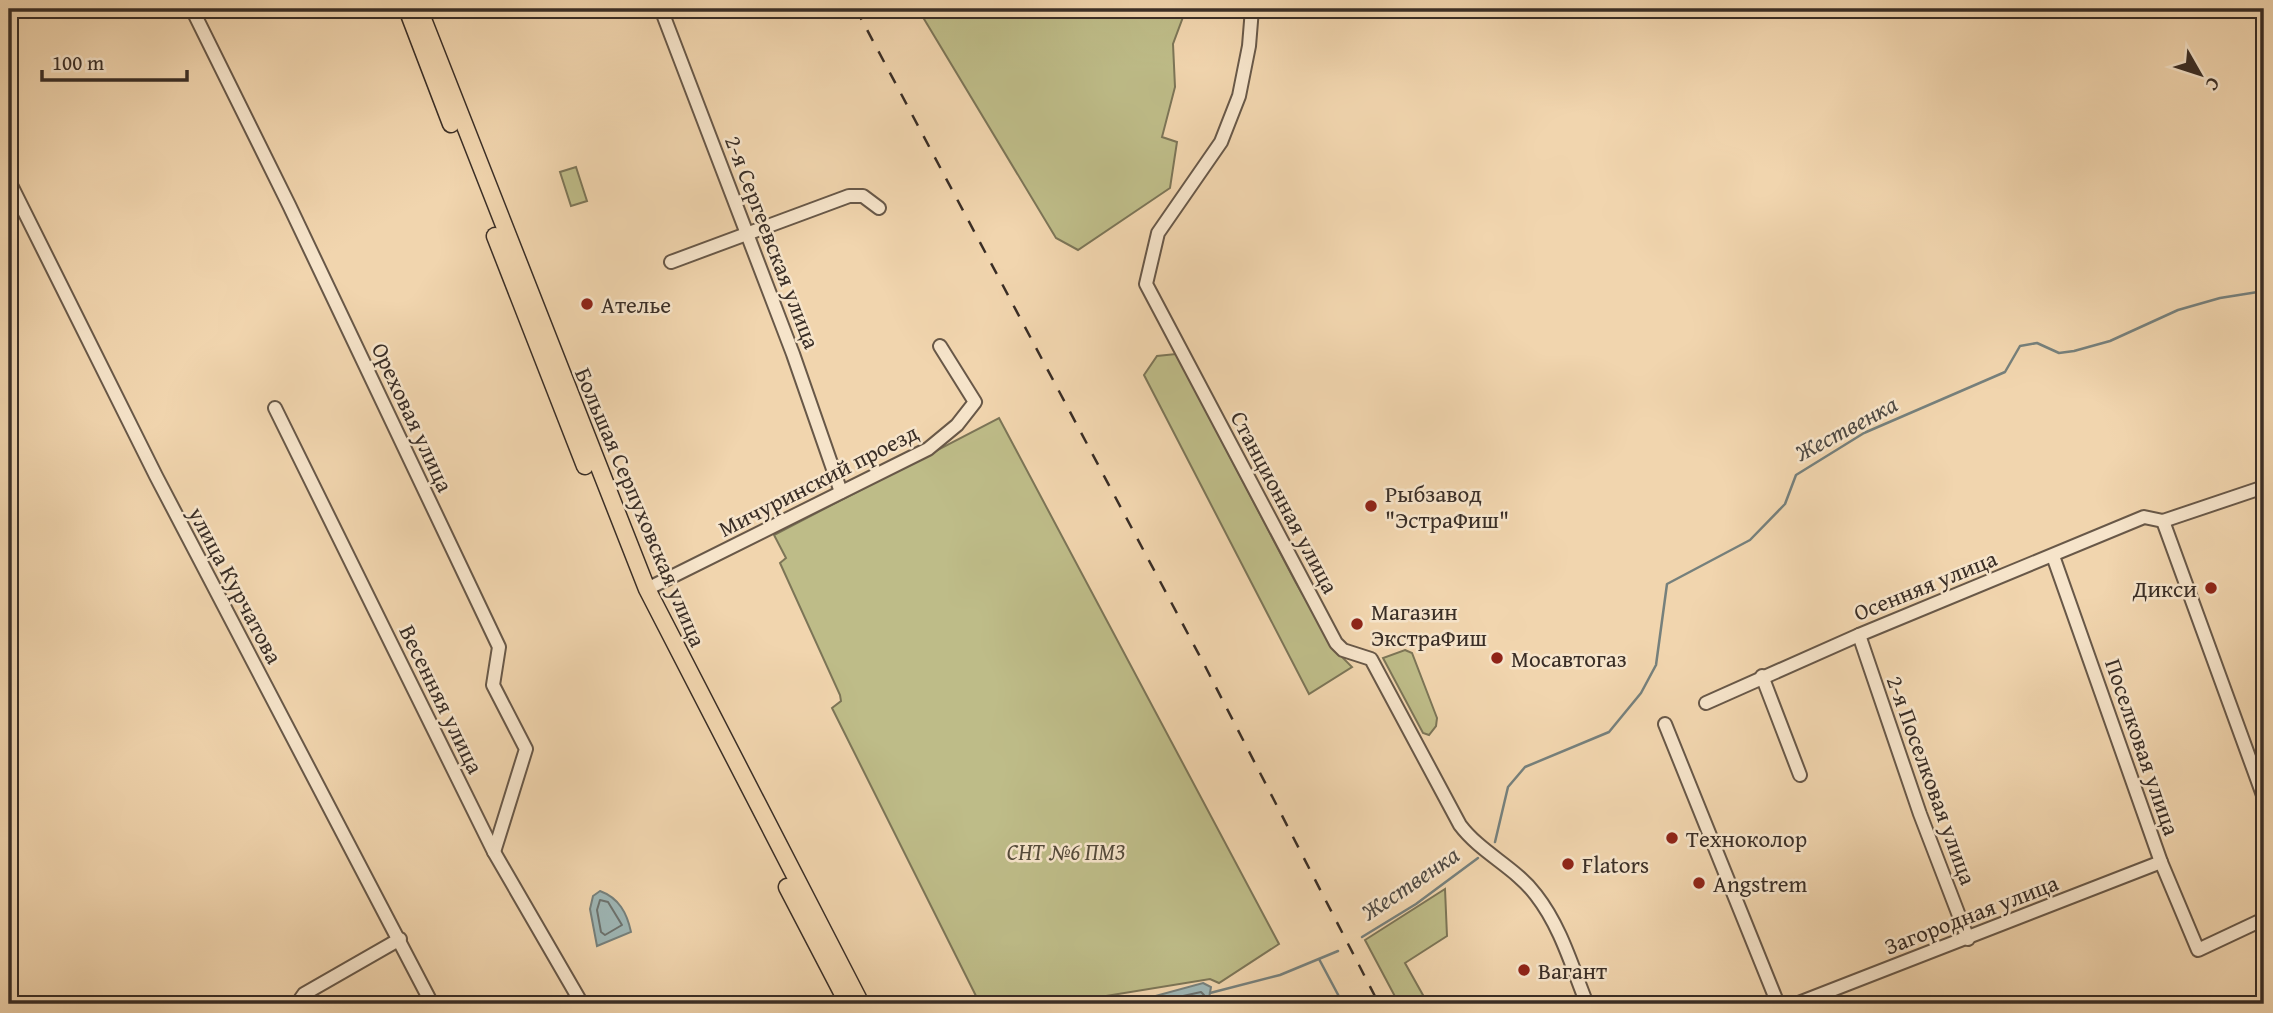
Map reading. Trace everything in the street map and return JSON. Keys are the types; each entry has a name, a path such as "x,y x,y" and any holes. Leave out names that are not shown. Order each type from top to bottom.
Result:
{"main road":[{"name":"Большая Серпуховская улица","path":"407,9 636,593 848,1004"},
{"name":"Большая Серпуховская улица","path":"419,9 647,589 861,1004"}],"street":[{"name":"Ореховая улица","path":"192,9 289,205 499,647 493,685 526,749 494,852"},
{"name":"2-я Сергеевская улица","path":"662,9 841,492"},
{"name":"Станционная улица","path":"1252,9 1249,46 1234,108 1221,142 1158,233 1146,284 1336,643 1343,650 1371,659 1460,825 1473,843 1535,893 1555,924 1587,1004"},
{"name":"улица Курчатова","path":"9,181 156,476 432,1004"},
{"path":"671,262 849,196 863,196 879,208"},
{"name":"Мичуринский проезд","path":"647,589 928,449 957,425 975,402 940,346"},
{"name":"Весенняя улица","path":"275,408 494,852 582,1004"},
{"name":"Осенняя улица","path":"1706,703 1762,676 2144,517 2163,521 2264,487"},
{"path":"2163,521 2264,798"},
{"name":"Поселковая улица","path":"2053,556 2161,862 2198,950 2264,919"},
{"name":"2-я Поселковая улица","path":"1859,635 1920,814 1968,939"},
{"path":"1762,676 1800,775"},
{"path":"1665,724 1778,1004"},
{"name":"Загородная улица","path":"1796,1004 2161,862"},
{"path":"297,1004 304,995 400,939"}],"green space":[{"path":"918,9 1186,9 1173,44 1175,87 1162,137 1177,142 1170,188 1078,250 1056,238"},
{"path":"576,167 587,201 571,206 560,172"},
{"path":"1176,354 1295,581 1333,648 1352,667 1309,694 1144,375 1157,356"},
{"name":"СНТ №6 ПМЗ","path":"999,418 1279,944 1219,983 1210,979 1057,1004 980,1004 832,708 841,701 840,695 780,563 786,558 774,535"},
{"path":"1405,650 1412,653 1437,718 1436,726 1429,735 1423,733 1383,658"},
{"path":"1445,889 1447,936 1405,963 1428,1004 1399,1004 1365,940"}],"water":[{"path":"600,891 621,907 631,932 597,946 590,909 593,896"},
{"path":"1203,983 1211,987 1208,1004 1126,1004"}],"waterway":[{"name":"Жественка","path":"1495,842 1508,787 1525,767 1609,732 1641,693 1656,665 1667,584 1750,540 1785,504 1796,475 1864,433 2005,372 2020,346 2037,343 2059,353 2074,351 2110,341 2178,310 2220,298 2264,291"},
{"name":"Жественка","path":"1362,937 1416,904 1478,858"},
{"name":"Жественка","path":"1210,993 1280,975 1338,951"},
{"path":"1319,959 1343,1004"}],"railway":[{"path":"856,9 1205,666 1379,1004"}],"place":[{"name":"Ателье","path":"587,304"},
{"name":"Рыбзавод \"ЭстраФиш\"","path":"1371,506"},
{"name":"Дикси","path":"2211,588"},
{"name":"Магазин ЭкстраФиш","path":"1357,624"},
{"name":"Мосавтогаз","path":"1497,658"},
{"name":"Техноколор","path":"1672,838"},
{"name":"Flators","path":"1568,864"},
{"name":"Angstrem","path":"1699,883"},
{"name":"Вагант","path":"1524,970"}]}
